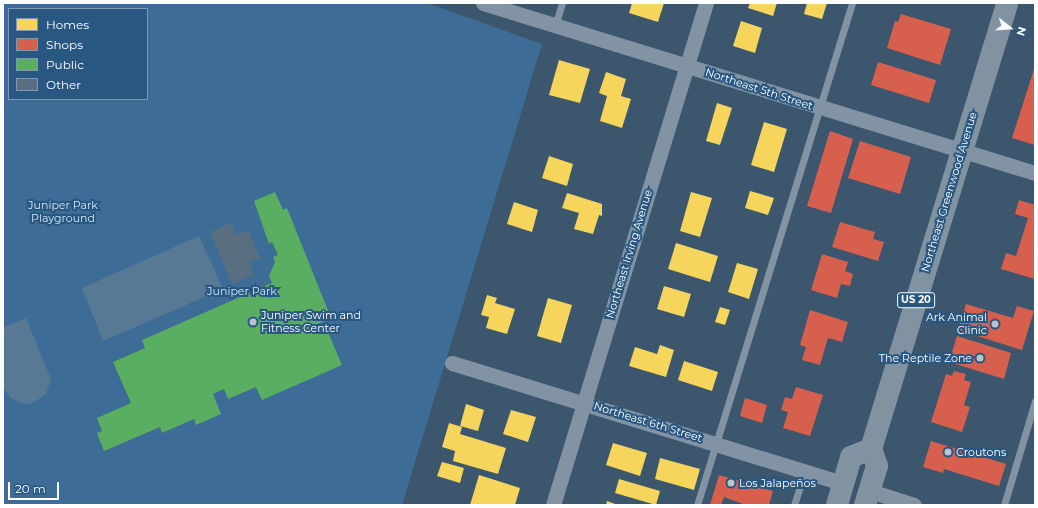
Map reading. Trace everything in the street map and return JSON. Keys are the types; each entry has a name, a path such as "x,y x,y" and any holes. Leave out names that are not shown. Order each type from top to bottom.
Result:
{"main road":[{"name":"Northeast Greenwood Avenue","path":"870,449 1007,3"},
{"path":"837,505 852,457 870,449 877,466 868,498"}],"street":[{"name":"Northeast 5th Street","path":"483,3 819,108 1035,173"},
{"name":"Northeast Irving Avenue","path":"553,505 706,3"},
{"name":"Northeast 6th Street","path":"452,363 584,402 844,483"},
{"path":"868,498 914,505"}],"lane":[{"path":"555,26 562,3"},
{"path":"697,505 852,3"},
{"path":"1004,505 1035,401"},
{"path":"794,505 804,471"}],"green space":[{"name":"Juniper Park","path":"3,3 427,3 542,44 402,505 3,505"}],"shaded area":[{"path":"199,236 223,289 103,341 82,288"},
{"path":"26,318 51,379 46,394 33,403 25,404 10,398 3,386 3,327"}],"building: Homes":[{"path":"632,3 664,3 658,22 629,13"},
{"path":"750,3 777,3 773,16 748,8"},
{"path":"807,3 827,3 822,19 804,14"},
{"path":"741,21 762,28 755,53 733,46"},
{"path":"559,60 590,69 580,103 549,95"},
{"path":"606,72 626,79 621,96 631,99 622,128 600,121 607,96 599,93"},
{"path":"717,103 732,108 720,145 706,141"},
{"path":"764,122 787,129 774,172 751,165"},
{"path":"549,156 573,164 567,186 542,178"},
{"path":"750,191 774,198 768,215 745,208"},
{"path":"691,192 712,198 700,237 680,231"},
{"path":"567,193 602,204 602,216 599,215 593,234 574,229 579,213 562,208"},
{"path":"514,202 538,210 532,232 507,224"},
{"path":"676,243 718,256 710,282 668,269"},
{"path":"737,263 758,269 749,299 728,292"},
{"path":"664,286 691,294 684,317 657,309"},
{"path":"487,295 497,298 495,303 515,309 507,334 486,328 489,317 481,315"},
{"path":"548,298 572,305 561,343 537,336"},
{"path":"720,307 730,310 725,325 715,322"},
{"path":"660,345 674,350 666,377 629,366 635,347 657,354"},
{"path":"684,361 718,372 712,391 678,380"},
{"path":"466,404 484,410 478,431 460,426"},
{"path":"511,410 536,417 528,442 503,434"},
{"path":"449,423 462,427 460,434 506,448 498,474 453,461 455,451 442,447"},
{"path":"613,443 647,453 640,476 606,465"},
{"path":"660,458 700,469 694,490 655,479"},
{"path":"442,462 464,468 460,483 437,476"},
{"path":"479,475 520,488 515,505 470,505"},
{"path":"619,479 660,491 656,505 615,493"},
{"path":"607,501 618,505 606,505"}],"building: Shops":[{"path":"901,14 951,29 940,65 887,48 895,21 898,22"},
{"path":"878,62 936,80 929,103 871,85"},
{"path":"1035,66 1035,145 1012,138"},
{"path":"830,131 853,139 831,213 807,206"},
{"path":"860,141 911,157 900,194 848,178"},
{"path":"1019,200 1035,205 1035,279 1001,269 1006,253 1016,256 1028,218 1015,214"},
{"path":"840,222 875,232 873,239 884,242 878,261 832,247"},
{"path":"822,254 848,262 845,271 853,274 850,286 841,284 837,298 811,290"},
{"name":"Ark Animal Clinic","path":"966,304 1013,318 1017,306 1034,311 1022,350 958,330"},
{"path":"810,310 848,322 842,342 828,338 820,365 802,360 806,347 800,345"},
{"name":"The Reptile Zone","path":"957,336 1011,353 1004,379 949,362"},
{"path":"954,371 966,374 964,380 971,382 964,405 970,407 962,432 931,422 946,374 952,376"},
{"path":"796,387 823,395 810,436 783,428 788,412 781,410 785,397 792,399"},
{"path":"745,398 767,405 762,423 740,416"},
{"name":"Croutons","path":"931,441 1006,464 999,486 944,469 943,473 923,467"},
{"name":"Los Jalapeños","path":"719,475 773,491 769,505 746,505 724,497 721,505 710,505"}],"building: Public":[{"name":"Juniper Swim and Fitness Center","path":"275,192 283,210 287,208 331,318 313,326 316,332 322,329 327,330 342,365 262,400 256,387 228,399 224,389 213,394 221,414 196,425 194,419 162,433 160,427 104,451 97,433 102,431 97,418 131,403 113,362 145,348 142,340 272,283 269,276 275,262 273,257 278,255 272,242 269,244 254,201"}],"building: Other":[{"path":"231,223 236,235 248,230 260,258 249,262 254,275 232,284 210,232"}],"place":[{"name":"Juniper Swim and Fitness Center","path":"253,322"},
{"name":"Ark Animal Clinic","path":"995,324"},
{"name":"The Reptile Zone","path":"980,358"},
{"name":"Croutons","path":"948,452"},
{"name":"Los Jalapeños","path":"731,483"}],"park label":[{"name":"Juniper Park Playground","path":"63,212"}]}
